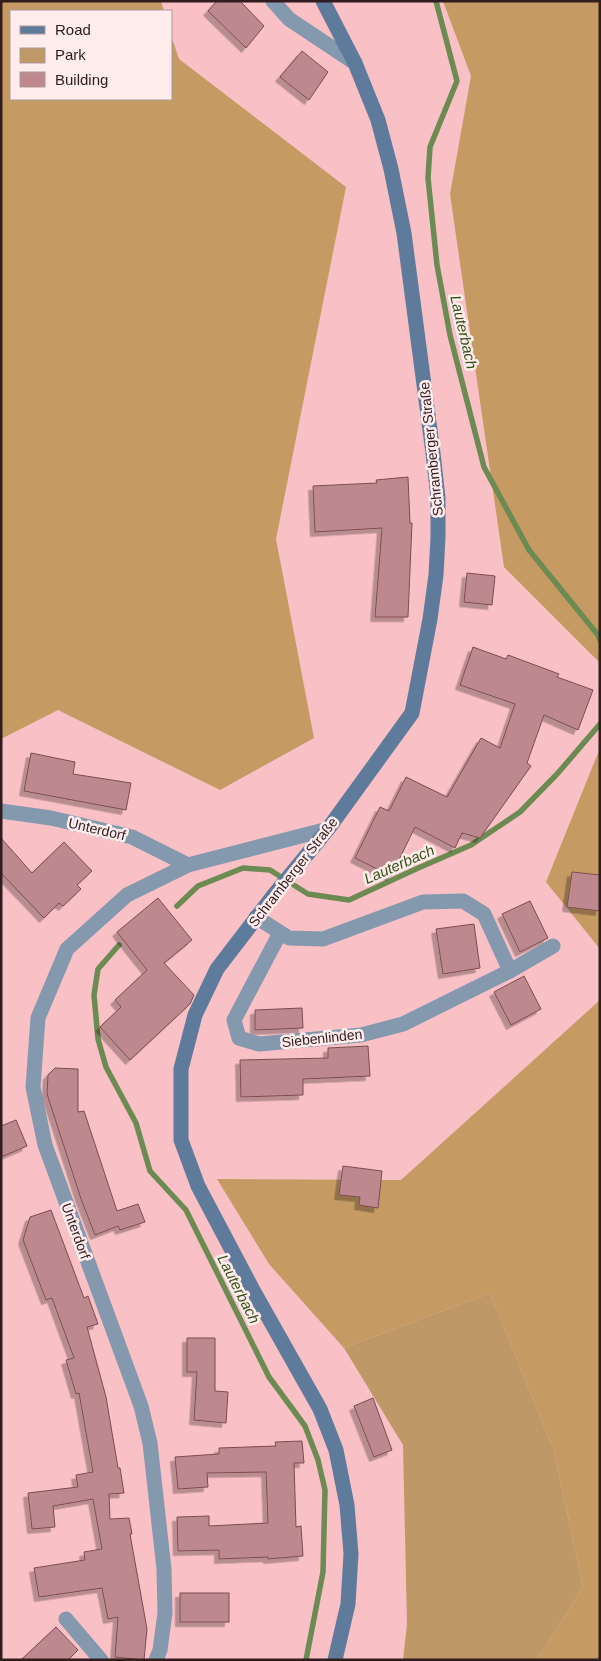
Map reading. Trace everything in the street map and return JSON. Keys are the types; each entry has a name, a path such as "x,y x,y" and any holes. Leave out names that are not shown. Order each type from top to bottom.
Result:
{"main road":[{"name":"Schramberger Straße","path":"323,1 355,63 378,120 391,169 404,233 434,453 438,498 436,575 430,619 412,713 328,829 217,968 195,1016 180,1069 181,1140 198,1186 254,1292 320,1408 336,1450 347,1505 351,1554 348,1604 335,1660"}],"street":[{"path":"273,1 289,19 355,63"},
{"name":"Unterdorf","path":"1,811 51,818 132,837 188,864"},
{"name":"Unterdorf","path":"156,1660 160,1650 165,1613 164,1569 150,1443 141,1406 48,1156 33,1087 38,1018 67,949 127,895 188,864 328,829"},
{"path":"256,918 289,938 323,939 422,902 464,901 484,914 510,971"},
{"name":"Siebenlinden","path":"280,933 234,1020 239,1038 259,1044 362,1035 403,1024 510,971 553,946"},
{"path":"66,1620 101,1660"}],"green space":[{"path":"490,1293 554,1451 583,1587 537,1660 403,1660 407,1624 403,1445 344,1348"}],"shaded area":[{"path":"1,1 161,1 164,10 10,10 10,100 172,100 172,38 179,59 346,187 276,539 314,738 220,790 58,710 1,739"},
{"path":"443,1 600,1 600,663 504,567 450,194 471,76"},
{"path":"600,748 600,949 546,882"},
{"path":"600,1000 600,1660 537,1660 583,1587 554,1451 490,1293 344,1348 269,1264 217,1179 401,1180"}],"building":[{"path":"217,1 240,1 264,26 246,48 208,11"},
{"path":"302,51 328,72 309,100 280,77"},
{"path":"408,477 410,523 412,523 408,617 375,617 382,528 315,532 313,486 377,483 376,480"},
{"path":"467,573 495,576 492,605 464,602"},
{"path":"473,647 506,659 508,655 559,674 557,677 593,690 578,730 544,715 527,763 531,766 480,838 462,833 455,848 415,827 391,876 355,858 380,807 389,811 406,777 447,797 481,738 500,748 515,704 460,685"},
{"path":"31,753 75,762 73,774 131,783 126,810 24,791"},
{"path":"1,838 32,873 64,842 92,871 77,885 81,889 63,906 59,903 44,918 1,873"},
{"path":"572,872 600,875 600,911 567,907"},
{"path":"158,898 192,940 164,963 194,995 190,1004 130,1060 100,1027 121,1007 115,1000 147,970 117,932"},
{"path":"530,901 548,938 520,952 502,914"},
{"path":"474,924 480,968 443,974 436,929"},
{"path":"524,976 541,1009 511,1025 494,992"},
{"path":"302,1008 303,1028 255,1030 255,1010"},
{"path":"368,1046 370,1076 303,1079 303,1095 241,1097 240,1060 328,1058 328,1048"},
{"path":"55,1068 78,1069 78,1112 84,1111 117,1211 138,1204 145,1222 120,1230 118,1226 95,1235 81,1199 47,1094 48,1075"},
{"path":"16,1120 27,1146 1,1157 1,1126"},
{"path":"343,1166 382,1171 378,1208 359,1205 360,1197 339,1195"},
{"path":"51,1210 84,1298 88,1296 98,1324 87,1327 106,1397 124,1493 109,1494 110,1519 129,1518 132,1534 130,1534 147,1629 144,1660 115,1657 118,1617 108,1619 102,1588 39,1597 34,1568 85,1560 84,1552 102,1549 93,1499 53,1506 55,1527 32,1529 28,1493 78,1487 76,1475 93,1472 79,1393 76,1394 66,1360 74,1358 52,1298 46,1300 23,1240 30,1217"},
{"path":"187,1338 215,1338 215,1391 228,1392 226,1423 194,1420 197,1372 187,1372"},
{"path":"373,1398 392,1450 374,1457 354,1406"},
{"path":"302,1441 304,1463 294,1463 296,1527 301,1526 303,1556 268,1559 268,1557 219,1559 219,1550 178,1551 177,1517 209,1516 209,1526 268,1523 266,1472 207,1473 208,1487 178,1489 175,1457 219,1454 219,1448 276,1446 275,1442"},
{"path":"180,1593 229,1593 229,1622 180,1622"},
{"path":"56,1627 78,1650 68,1660 21,1660"}],"waterway":[{"name":"Lauterbach","path":"436,1 457,81 430,147 428,178 437,265 450,335 484,467 529,550 598,635 600,640"},
{"name":"Lauterbach","path":"177,906 198,886 243,868 270,870 308,894 349,900 471,845 520,812 558,773 600,724"},
{"name":"Lauterbach","path":"119,945 98,969 94,995 98,1039 106,1067 136,1123 150,1171 186,1210 269,1377 305,1426 318,1460 325,1490 323,1572 306,1660"}]}
